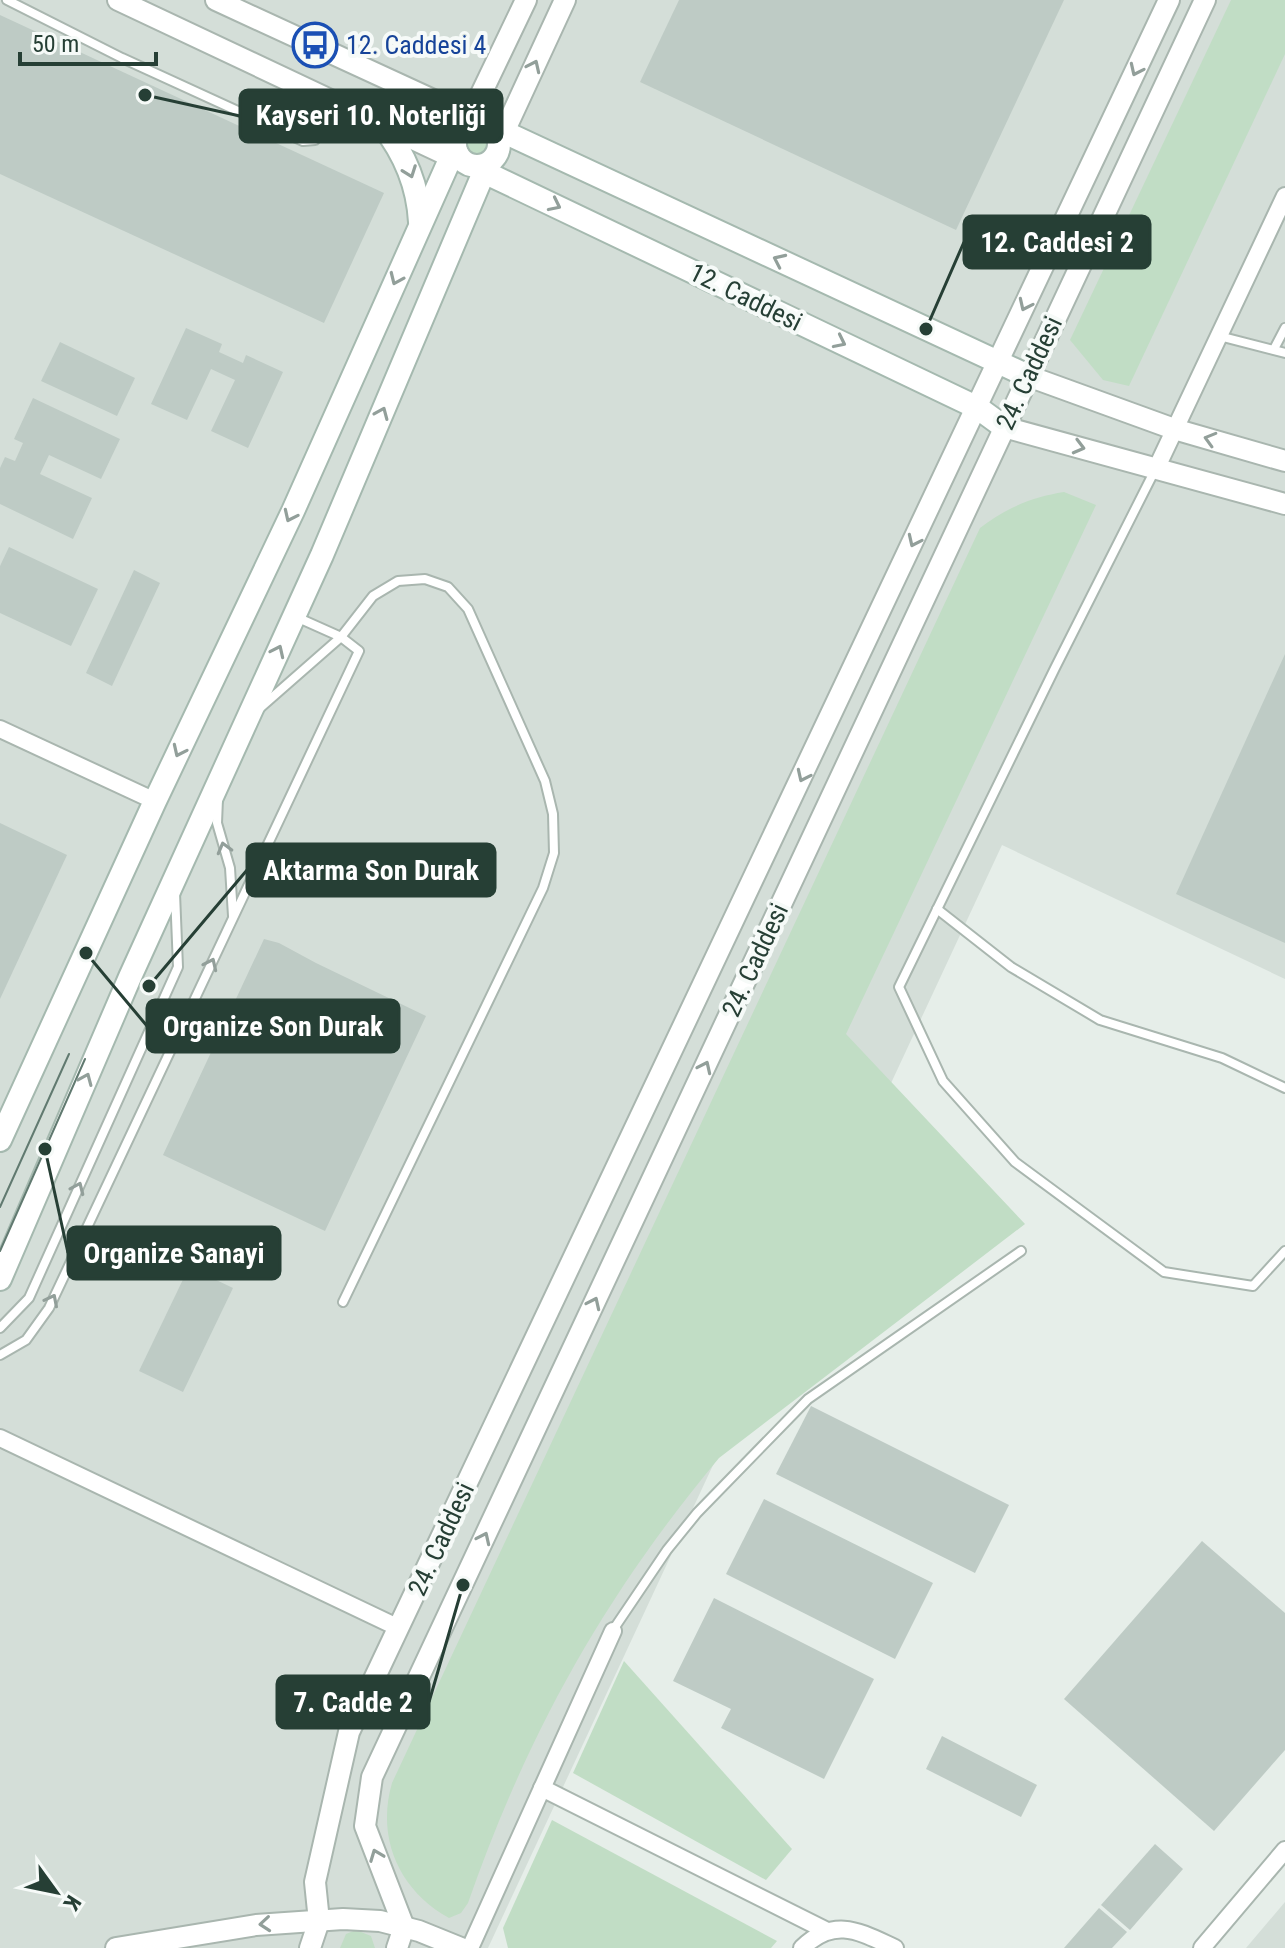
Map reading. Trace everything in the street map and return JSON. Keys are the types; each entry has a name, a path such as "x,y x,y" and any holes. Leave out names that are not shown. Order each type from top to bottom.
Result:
{"main road":[{"path":"0,1140 155,801 293,511 454,155 456,138 471,120 487,124 500,134 498,150 484,169 294,616 175,877 0,1279"},
{"path":"382,125 394,140 411,174 420,226"},
{"name":"12. Caddesi","path":"500,134 1028,376"},
{"path":"454,155 484,169"},
{"name":"12. Caddesi","path":"484,169 978,408 1004,427"}],"street":[{"path":"118,0 382,125 454,155"},
{"path":"216,0 471,120 526,0"},
{"path":"500,134 565,0"},
{"name":"24. Caddesi","path":"319,1921 315,1882 349,1732 1169,0"},
{"name":"24. Caddesi","path":"404,1927 365,1826 372,1777 1205,0"},
{"path":"1157,467 1285,196"},
{"path":"1028,376 1174,429 1285,461"},
{"path":"1004,427 1285,504"},
{"path":"0,729 155,801"},
{"path":"0,1438 399,1628"},
{"path":"470,1948 613,1631"},
{"path":"542,1788 827,1931 855,1930 895,1948"},
{"path":"1202,1948 1285,1850"},
{"path":"116,1948 256,1925 343,1919 380,1921 461,1948"},
{"path":"310,1948 319,1921"},
{"path":"397,1948 404,1927"},
{"path":"802,1948 827,1931"}],"lane":[{"path":"7,0 122,58 303,141 315,140 339,104"},
{"path":"1274,349 1285,328"},
{"path":"1218,336 1285,353"},
{"path":"1157,467 899,987 943,1081 1015,1162 1164,1272 1253,1286 1285,1251"},
{"path":"247,719 341,637 373,596 398,581 425,579 448,587 468,609 545,781 553,814 554,853 543,888 343,1302"},
{"path":"0,1355 26,1340 49,1308 359,651 341,637 294,616"},
{"path":"219,779 217,823 230,868 233,917"},
{"path":"0,1328 29,1298 178,967 175,877"},
{"path":"937,909 1011,967 1100,1020 1222,1058 1285,1088"},
{"path":"613,1631 639,1590 697,1513 808,1399 1021,1251"}],"shaded area":[{"path":"0,0 1285,0 1285,979 1002,845 488,1948 0,1948"},
{"path":"1285,1902 1285,1948 1246,1948"}],"green space":[{"path":"1231,0 1285,0 1285,54 1129,386 1103,380 1070,340"},
{"path":"477,130 487,134 491,144 487,154 477,158 467,154 463,144 467,134"},
{"path":"1064,492 1096,505 846,1034 1025,1224 719,1458 640,1562 572,1669 516,1782 468,1903 461,1913 449,1918 417,1893 396,1861 387,1823 392,1783 980,528 1020,504"},
{"path":"624,1661 792,1849 766,1880 573,1773"},
{"path":"552,1820 777,1941 771,1948 508,1948 503,1928"},
{"path":"356,1930 371,1936 375,1948 340,1948 346,1934"}],"building":[{"path":"679,0 1064,0 956,230 640,82"},
{"path":"0,15 384,193 324,323 0,174"},
{"path":"186,328 222,344 219,352 243,363 246,355 283,372 248,448 211,431 235,380 211,369 187,420 151,404"},
{"path":"60,342 135,378 117,416 41,381"},
{"path":"33,398 120,439 101,479 49,455 40,474 92,498 73,539 0,504 0,468 5,457 15,461 23,443 14,439"},
{"path":"9,547 98,589 71,646 0,613 0,566"},
{"path":"134,570 160,583 112,686 86,673"},
{"path":"1285,654 1285,943 1176,894"},
{"path":"0,823 67,855 0,999"},
{"path":"264,939 279,943 426,1016 325,1231 163,1155"},
{"path":"189,1267 233,1288 183,1392 139,1371"},
{"path":"811,1406 1009,1505 975,1573 776,1474"},
{"path":"764,1499 933,1583 895,1659 726,1574"},
{"path":"1202,1541 1285,1613 1285,1750 1214,1831 1064,1699"},
{"path":"714,1598 874,1679 824,1779 721,1728 731,1709 673,1681"},
{"path":"942,1736 1037,1785 1021,1817 926,1769"},
{"path":"1155,1844 1183,1869 1130,1930 1101,1905"},
{"path":"1099,1908 1127,1932 1112,1948 1064,1948"}],"tram line":[{"path":"0,1207 69,1054"},
{"path":"0,1251 85,1059"}],"place":[{"name":"12. Caddesi 4","path":"315,45"},
{"name":"Kayseri 10. Noterliği","path":"145,95"},
{"name":"12. Caddesi 2","path":"926,329"},
{"name":"Organize Son Durak","path":"86,953"},
{"name":"Aktarma Son Durak","path":"149,986"},
{"name":"Organize Sanayi","path":"45,1149"},
{"name":"7. Cadde 2","path":"463,1585"}]}
